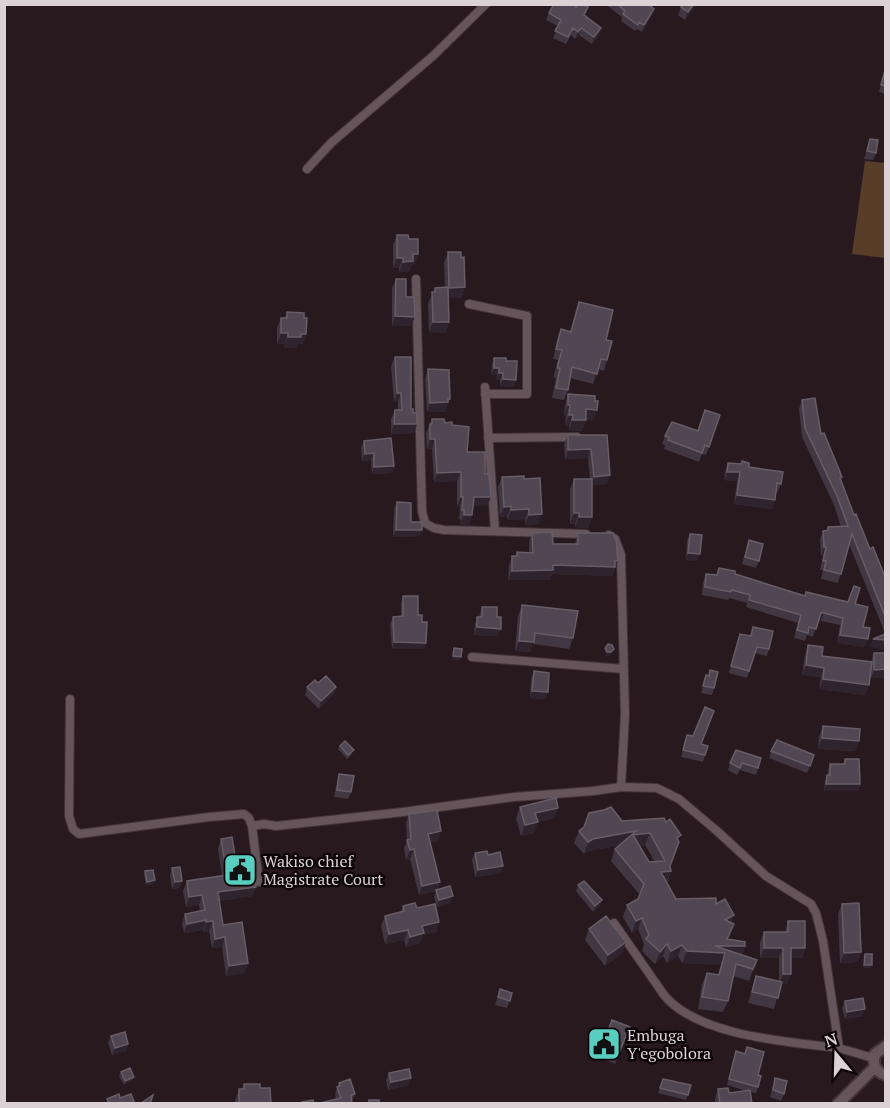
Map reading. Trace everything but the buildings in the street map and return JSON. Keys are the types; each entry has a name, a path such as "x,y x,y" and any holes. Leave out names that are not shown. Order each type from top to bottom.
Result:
{"street":[{"path":"307,169 331,143 434,56 486,4"},
{"path":"416,279 422,511 425,523 444,530 609,534 615,539 621,555 624,669 625,715 621,787"},
{"path":"469,304 527,316 527,394 485,391 495,531"},
{"path":"488,438 583,437"},
{"path":"472,657 624,669"},
{"path":"70,699 69,816 74,829 79,834 244,814 249,818 252,826 259,882"},
{"path":"252,826 339,820 514,797 621,787 657,788 679,799 766,876 811,904 816,913 823,941 839,1048"},
{"path":"614,923 664,995 681,1011 723,1030 839,1048 874,1063 885,1075"},
{"path":"838,1104 874,1063 877,1050 885,1046"}],"shaded area":[{"path":"865,161 885,163 885,258 852,254"}],"place":[{"name":"Wakiso chief Magistrate Court","path":"240,870"},
{"name":"Embuga Y'egobolora","path":"604,1044"}]}
